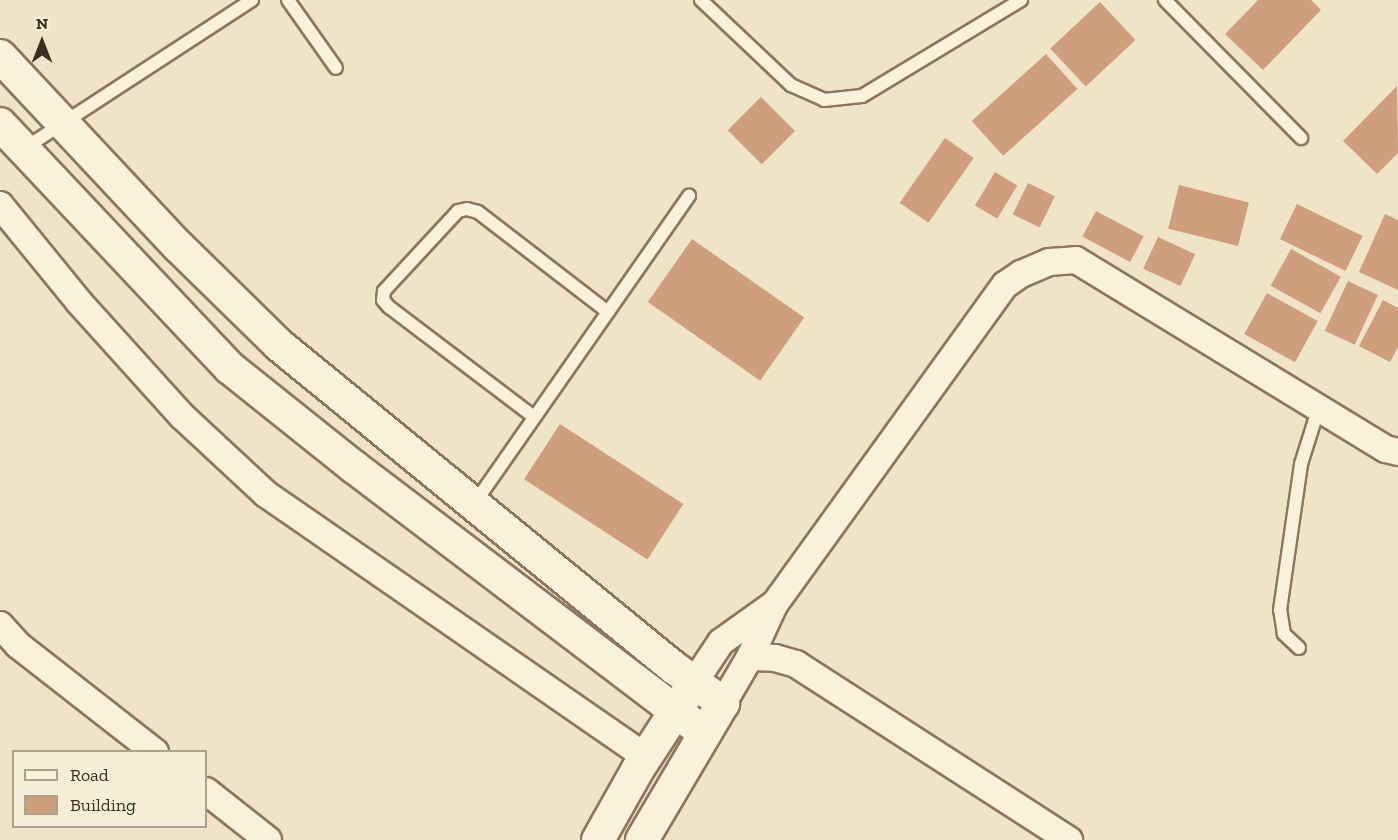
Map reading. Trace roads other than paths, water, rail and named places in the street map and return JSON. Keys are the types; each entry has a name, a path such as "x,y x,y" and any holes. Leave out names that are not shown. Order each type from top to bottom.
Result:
{"street":[{"path":"0,56 178,246 279,345 673,667 723,703"},
{"path":"0,124 230,368 364,475 704,733"},
{"path":"0,205 79,302 182,416 266,494 646,757"},
{"path":"642,840 750,657 774,605 1005,285 1021,273 1048,262 1076,261 1386,449 1398,452"},
{"path":"598,840 646,757 721,642 774,605"},
{"path":"0,625 18,645 152,750"},
{"path":"750,657 775,658 796,664 1069,840"},
{"path":"207,792 268,840"}],"lane":[{"path":"24,148 252,0"},
{"path":"288,0 336,68"},
{"path":"701,0 792,85 824,100 861,96 1021,0"},
{"path":"1165,0 1301,138"},
{"path":"474,505 689,196"},
{"path":"534,417 389,307 383,300 384,291 458,211 467,209 478,212 608,312"},
{"path":"1299,648 1284,634 1280,610 1302,464 1319,407"}]}
